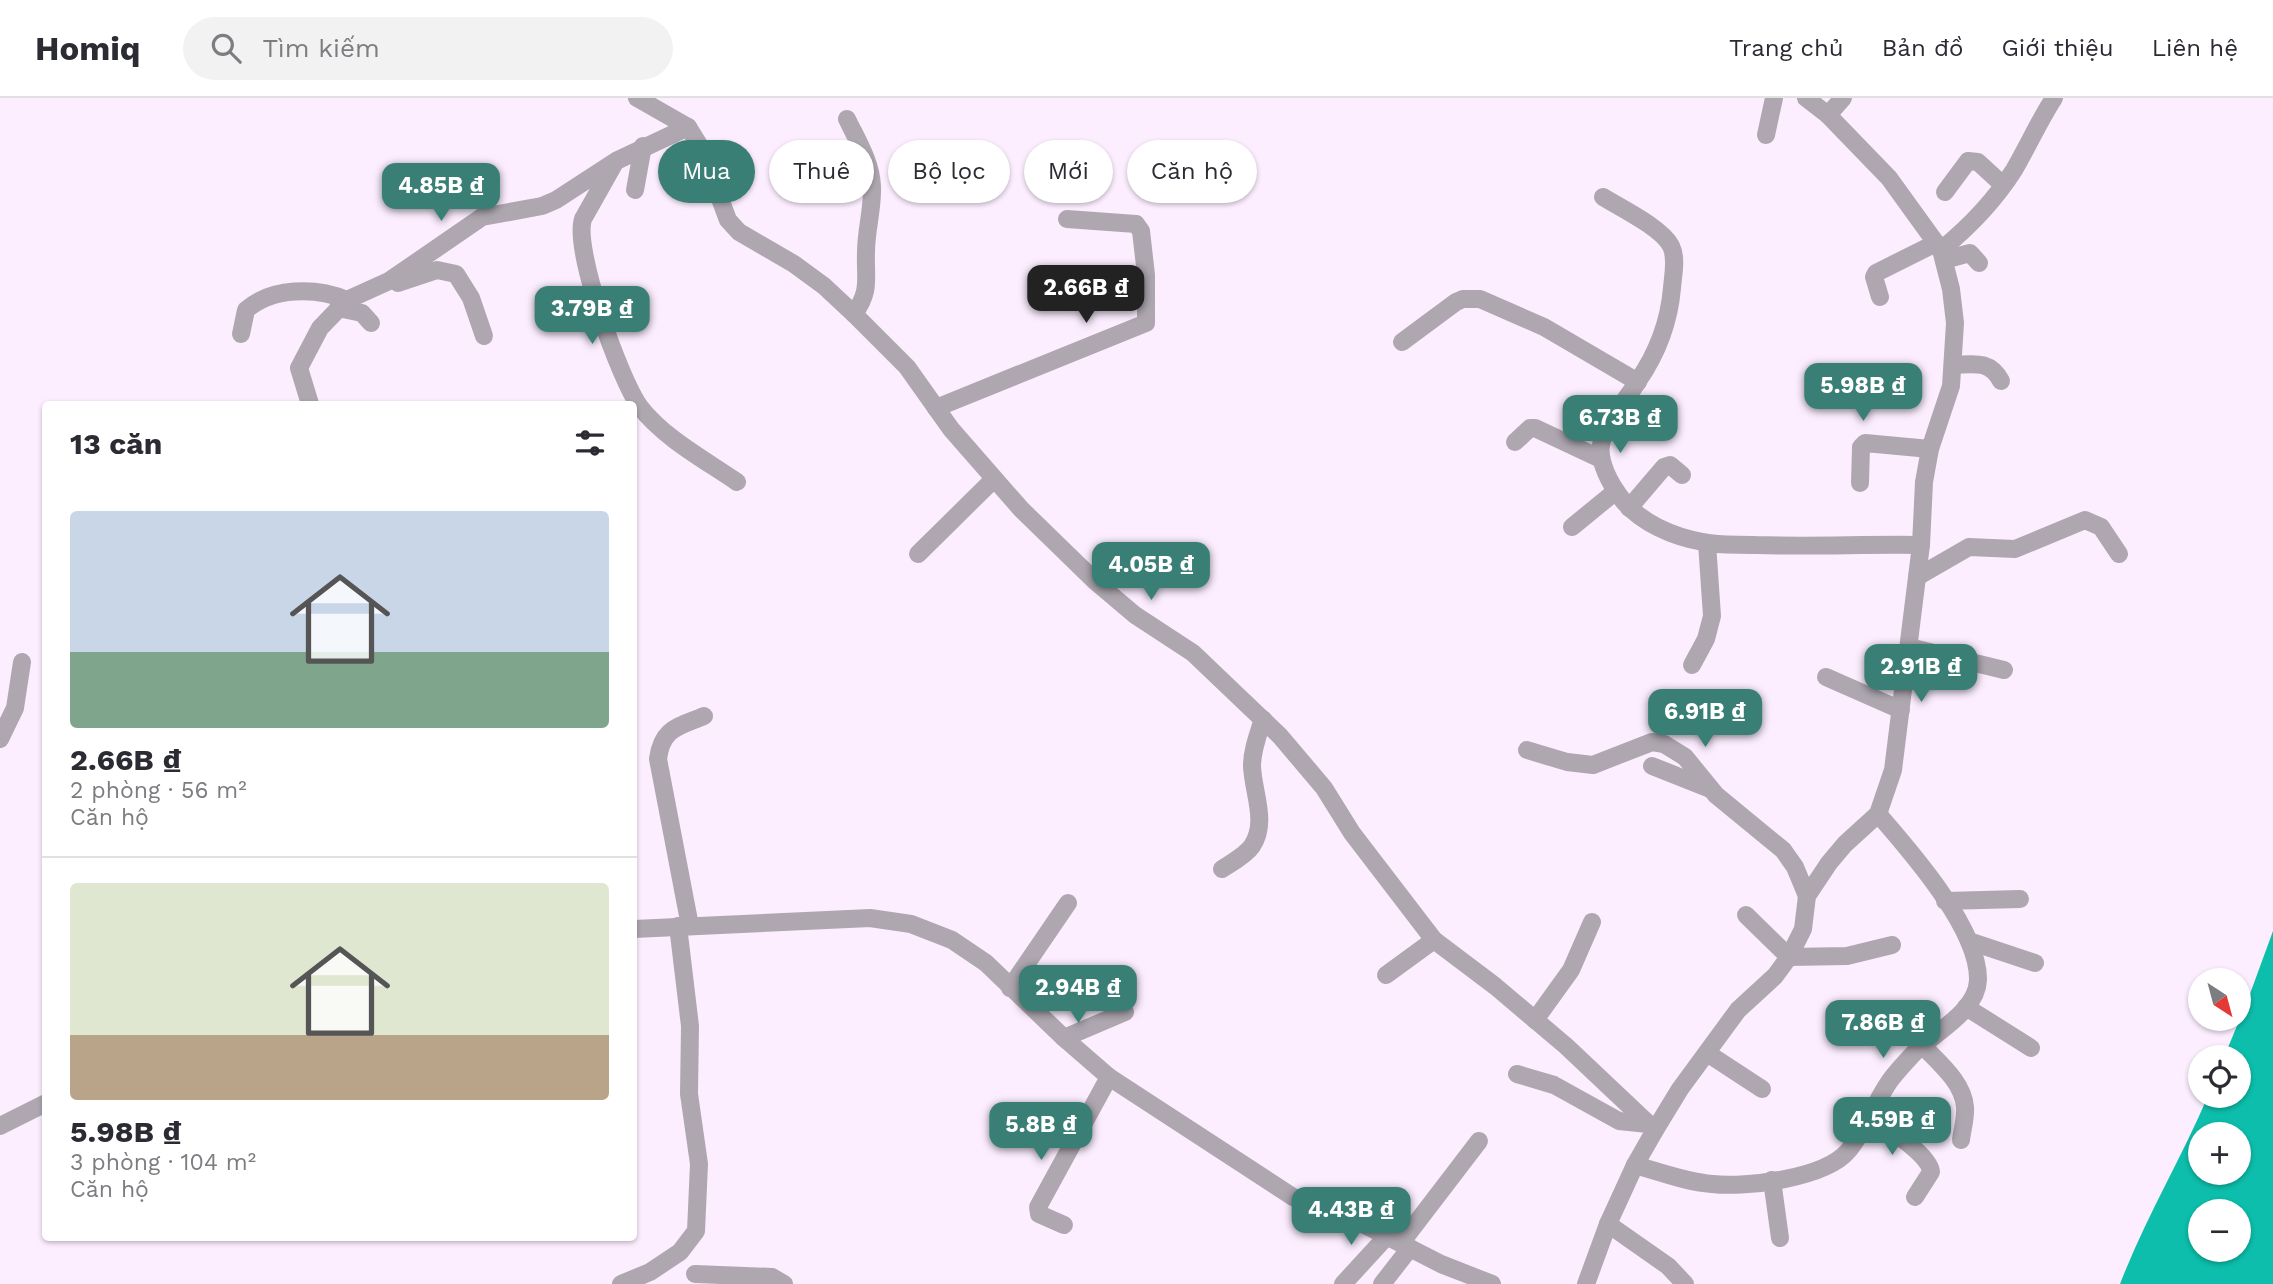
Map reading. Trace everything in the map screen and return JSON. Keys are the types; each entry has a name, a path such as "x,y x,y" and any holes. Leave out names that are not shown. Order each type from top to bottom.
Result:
{"street":[{"path":"638,98 688,127 701,148 728,220 739,232 794,264 824,286 907,367 951,429 1021,509 1096,582 1135,615 1194,653 1263,719 1324,788 1352,833 1434,940 1535,1020 1611,1087 1651,1127"},
{"path":"1766,135 1774,98"},
{"path":"1586,1284 1608,1224 1651,1127 1738,1010 1775,976 1789,957 1803,929 1807,896 1845,844 1878,814 1893,770 1921,545 1924,482 1930,449 1944,410 1954,365 1955,323 1940,251 1889,178 1828,115 1806,98"},
{"path":"1828,115 1843,98"},
{"path":"1940,251 1979,214 2003,185 2053,98"},
{"path":"847,119 866,158 872,185 866,251 868,282 866,294 854,314"},
{"path":"309,401 299,369 320,328 342,304 388,281 473,222 542,206 556,200 643,146 688,127"},
{"path":"635,190 643,146"},
{"path":"616,161 591,201 580,228 581,242 596,300 629,388 637,401"},
{"path":"1945,192 1968,161 1978,162 2003,185"},
{"path":"1603,197 1662,234 1672,247 1674,266 1670,317 1659,345 1638,382 1620,406 1601,446 1601,459 1616,491 1629,509 1657,527 1707,543 1793,546 1921,545"},
{"path":"936,408 1146,323 1142,231 1136,223 1067,219"},
{"path":"1880,297 1874,277 1876,272 1940,251 1970,253 1979,263"},
{"path":"388,281 405,281 437,270 456,274 471,298 484,336"},
{"path":"242,334 246,310 263,300 290,292 313,290 333,294 342,304 362,313 371,323"},
{"path":"1402,342 1456,302 1474,298 1561,335 1638,382"},
{"path":"1954,365 1985,365 1992,368 2001,381"},
{"path":"637,402 652,420 737,482"},
{"path":"1516,442 1530,428 1535,428 1601,459"},
{"path":"1860,483 1861,447 1865,443 1930,449"},
{"path":"1629,509 1664,467 1670,465 1682,475"},
{"path":"918,554 994,479"},
{"path":"1572,527 1616,491"},
{"path":"1917,576 1969,547 2015,549 2085,520 2101,527 2119,554"},
{"path":"1692,665 1706,639 1712,615 1707,543"},
{"path":"1909,647 2004,670"},
{"path":"0,739 15,708 22,662"},
{"path":"1826,677 1901,710"},
{"path":"704,716 664,737 658,759 684,926 690,1026 689,1094 699,1164 695,1279 772,1277 784,1284"},
{"path":"1222,869 1250,849 1257,835 1259,825 1253,750 1263,719"},
{"path":"1527,750 1567,762 1593,765 1652,742 1660,742 1685,757 1710,789 1783,850 1795,867 1807,896"},
{"path":"1652,766 1710,789"},
{"path":"1635,1165 1684,1179 1739,1185 1809,1174 1829,1167 1847,1152 1890,1081 1922,1045 1973,997 1978,982 1976,962 1969,941 1933,881 1878,814"},
{"path":"1945,901 2020,899"},
{"path":"1010,988 1068,902"},
{"path":"1746,915 1789,957 1847,956 1892,945"},
{"path":"637,929 870,918 911,924 952,940 969,950 1109,1077 1293,1196 1400,1242 1441,1264 1492,1284"},
{"path":"1535,1020 1570,970 1592,922"},
{"path":"1386,975 1434,940"},
{"path":"1969,941 2035,963"},
{"path":"1965,1007 2031,1048"},
{"path":"1064,1038 1125,1012"},
{"path":"1922,1045 1951,1076 1962,1094 1966,1109 1961,1140"},
{"path":"1707,1052 1762,1089"},
{"path":"1517,1074 1554,1085 1619,1121 1651,1127"},
{"path":"1064,1225 1039,1214 1038,1206 1109,1077"},
{"path":"0,1126 42,1105"},
{"path":"1870,1116 1930,1164 1931,1172 1915,1197"},
{"path":"1382,1284 1400,1242 1479,1142"},
{"path":"1772,1180 1780,1238"},
{"path":"1608,1224 1668,1266 1685,1284"},
{"path":"621,1284 650,1272 680,1252 696,1231"},
{"path":"1343,1284 1400,1242"}],"shaded area":[{"path":"2273,931 2273,1284 2120,1284 2188,1139 2188,1185 2251,1185 2251,1122 2196,1122 2202,1108 2251,1108 2251,1045 2229,1045 2235,1031 2251,1031 2251,991"}]}
